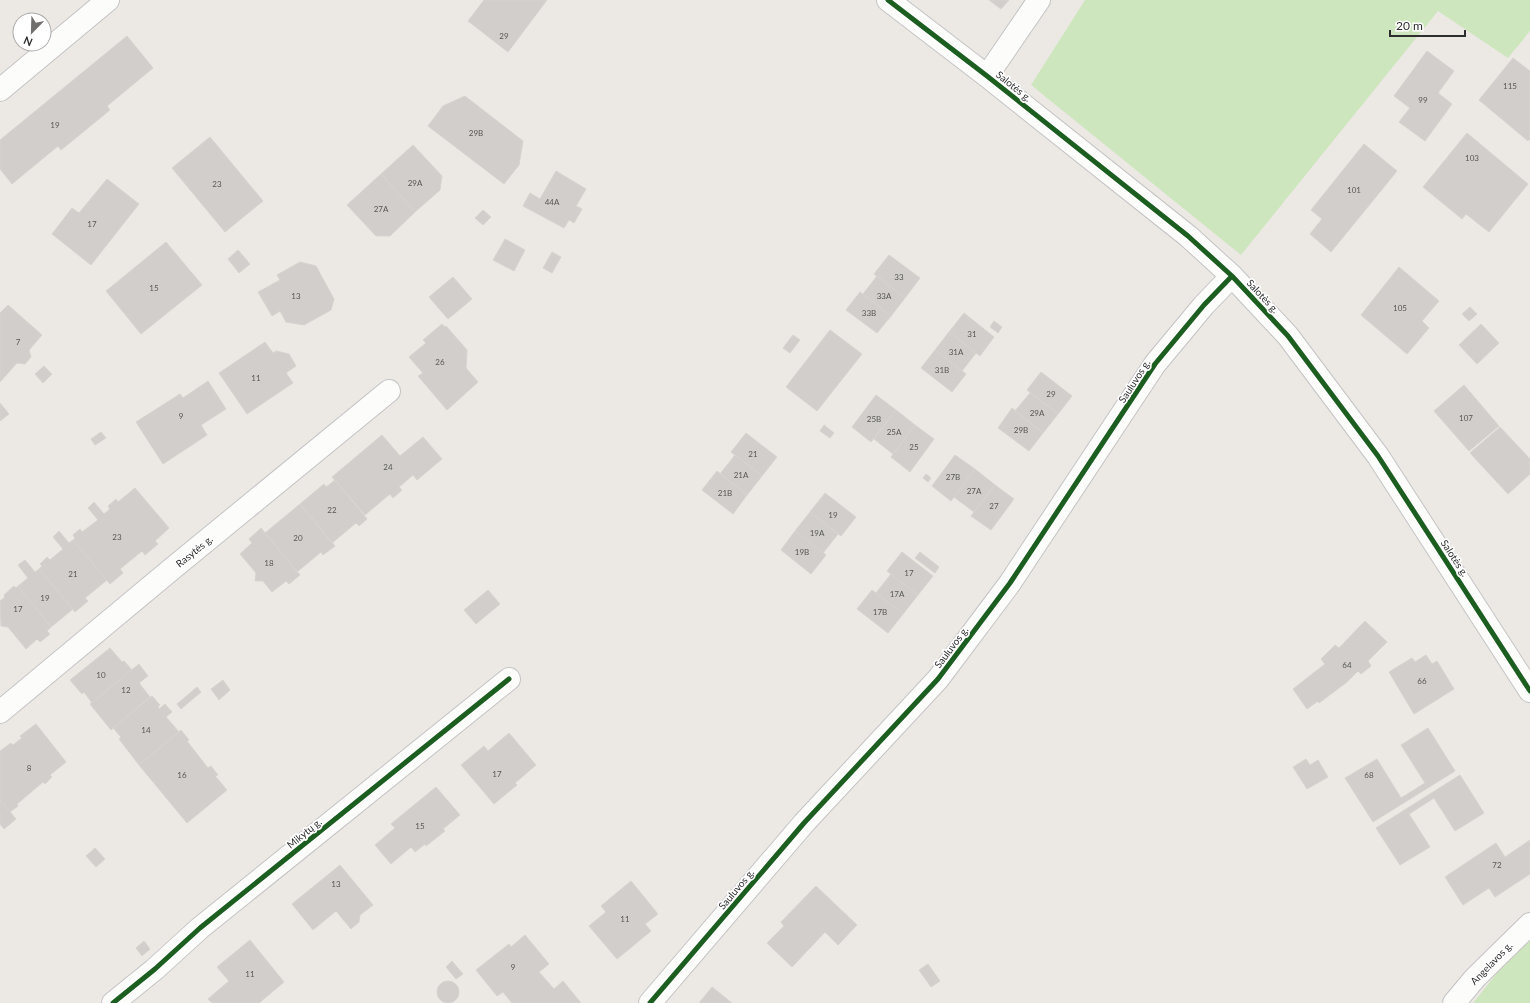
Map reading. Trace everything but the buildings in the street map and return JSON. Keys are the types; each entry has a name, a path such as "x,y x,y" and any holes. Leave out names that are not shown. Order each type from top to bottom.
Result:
{"street":[{"path":"0,90 108,0"},
{"name":"Salotės g.","path":"888,0 987,76 1188,236 1232,276 1288,336 1378,456 1530,691"},
{"path":"987,76 1039,0"},
{"name":"Sauluvos g.","path":"650,1003 804,822 938,679 1010,583 1155,364 1204,305 1232,276"},
{"name":"Rasytės g.","path":"0,712 389,391"},
{"name":"Mikytų g.","path":"113,1003 155,969 200,928 509,679"},
{"name":"Angelavos g.","path":"1454,1003 1475,978 1530,924"}],"green space":[{"path":"1085,0 1530,0 1530,31 1508,58 1438,11 1241,255 1031,85"},
{"path":"1530,939 1530,1003 1473,1003 1497,973"}],"cycle path":[{"path":"888,0 987,76 1188,236 1232,276 1288,336 1378,456 1530,691"},
{"path":"650,1003 804,823 938,679 1010,583 1155,364 1204,305 1232,276"},
{"path":"113,1003 155,969 200,928 509,679"}]}
